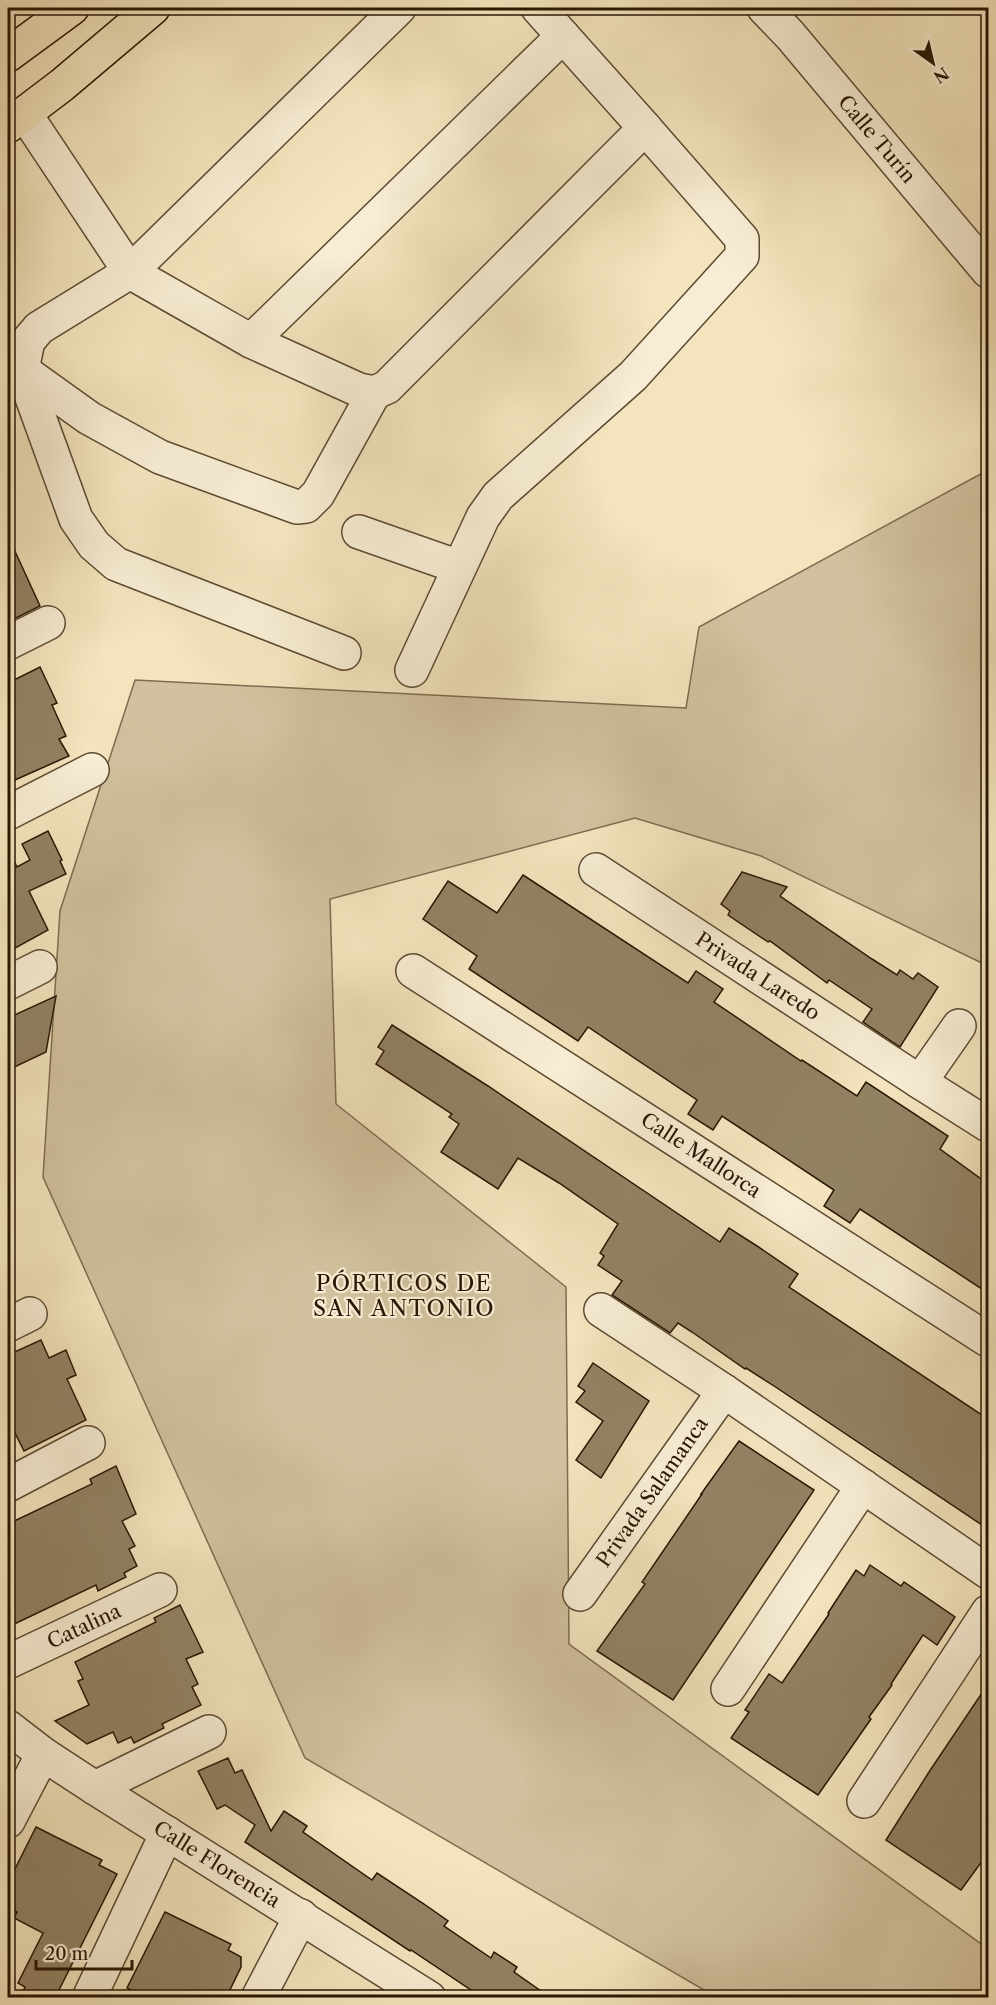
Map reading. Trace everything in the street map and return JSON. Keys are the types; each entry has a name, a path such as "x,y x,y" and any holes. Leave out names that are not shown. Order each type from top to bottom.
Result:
{"main road":[{"path":"8,55 72,8"},
{"path":"16,120 153,8"}],"street":[{"path":"344,653 116,564 94,545 76,519 22,370 28,341 39,328 130,272 399,8"},
{"path":"412,670 483,516 498,496 633,376 742,256 742,239 538,8"},
{"name":"Calle Turín","path":"764,8 790,35 988,272"},
{"path":"251,340 563,36"},
{"path":"16,120 130,272 251,340 360,390 374,393"},
{"path":"22,370 89,418 160,457 297,507 306,506 318,494 374,393 387,387 645,128"},
{"path":"359,532 459,567"},
{"path":"8,643 48,623"},
{"path":"8,813 92,770"},
{"name":"Privada Laredo","path":"596,870 988,1125"},
{"path":"8,983 40,967"},
{"name":"Calle Mallorca","path":"413,971 988,1340"},
{"path":"920,1082 959,1026"},
{"path":"601,1310 724,1391 988,1572"},
{"name":"Privada Salamanca","path":"580,1594 724,1391"},
{"path":"8,1485 88,1443"},
{"path":"728,1689 863,1486"},
{"name":"Catalina","path":"8,1662 160,1590"},
{"path":"864,1801 988,1612"},
{"name":"Calle Florencia","path":"8,1727 43,1754 95,1788 429,1998"},
{"path":"95,1788 209,1732"},
{"path":"8,1821 43,1754"},
{"path":"89,1998 167,1833"},
{"path":"258,1998 301,1916"}],"shaded area":[{"path":"988,470 988,966 761,856 635,818 330,899 336,1104 566,1287 569,1644 988,1949 988,1997 716,1997 305,1758 43,1177 60,911 135,680 686,708 699,627"}],"building":[{"path":"8,536 40,606 8,622"},
{"path":"40,667 57,703 52,705 66,736 59,739 69,756 8,783 8,683"},
{"path":"48,831 66,874 29,891 48,930 8,952 8,848 17,867 30,860 22,844"},
{"path":"742,872 787,887 780,896 897,975 900,970 913,979 918,973 938,987 900,1047 863,1022 872,1009 829,980 827,983 770,941 768,942 728,915 730,911 721,904"},
{"path":"523,875 688,983 696,971 723,989 714,1002 857,1096 866,1082 948,1136 940,1149 988,1184 988,1293 860,1209 850,1223 824,1206 834,1190 722,1116 713,1130 688,1114 697,1100 588,1027 578,1041 469,969 477,956 423,919 448,881 497,913"},
{"path":"56,996 46,1052 8,1070 8,1018"},
{"path":"392,1025 488,1086 720,1242 729,1228 757,1246 798,1274 789,1287 988,1419 988,1529 678,1323 670,1333 612,1295 622,1281 598,1265 604,1256 600,1253 618,1224 559,1183 518,1158 498,1189 441,1152 459,1124 449,1117 452,1114 376,1064 384,1051 378,1047"},
{"path":"41,1340 49,1358 66,1350 76,1375 67,1379 86,1420 24,1451 15,1433 8,1436 8,1355"},
{"path":"593,1363 649,1401 601,1478 576,1460 603,1421 576,1402 585,1391 578,1386"},
{"path":"739,1441 814,1490 673,1700 597,1651 645,1584 642,1582"},
{"path":"116,1466 136,1514 122,1521 135,1546 129,1549 137,1566 124,1573 126,1577 98,1591 96,1585 8,1627 8,1524 92,1484 90,1479"},
{"path":"870,1565 901,1586 904,1582 955,1617 937,1645 923,1635 869,1717 871,1719 818,1795 731,1738 749,1712 745,1710 769,1674 782,1683 856,1570 864,1576"},
{"path":"180,1605 203,1652 186,1659 198,1684 192,1687 201,1705 162,1724 164,1728 134,1743 131,1737 118,1743 113,1732 87,1744 55,1721 89,1705 78,1681 83,1679 75,1662 156,1622 154,1618"},
{"path":"988,1684 988,1853 961,1890 886,1840"},
{"path":"228,1758 235,1773 242,1770 271,1831 284,1811 307,1826 303,1832 372,1880 377,1873 424,1904 448,1921 444,1926 491,1958 494,1952 517,1967 514,1972 551,1998 483,1998 245,1842 255,1825 225,1805 217,1809 198,1771"},
{"path":"36,1827 102,1860 99,1865 117,1874 55,1998 20,1998 25,1987 18,1983 43,1933 14,1918 17,1912 8,1907 8,1883"},
{"path":"165,1912 231,1944 228,1950 241,1957 241,1967 226,1998 146,1998 127,1988"}],"district":[{"name":"PÓRTICOS DE SAN ANTONIO","path":"404,1296"}]}
